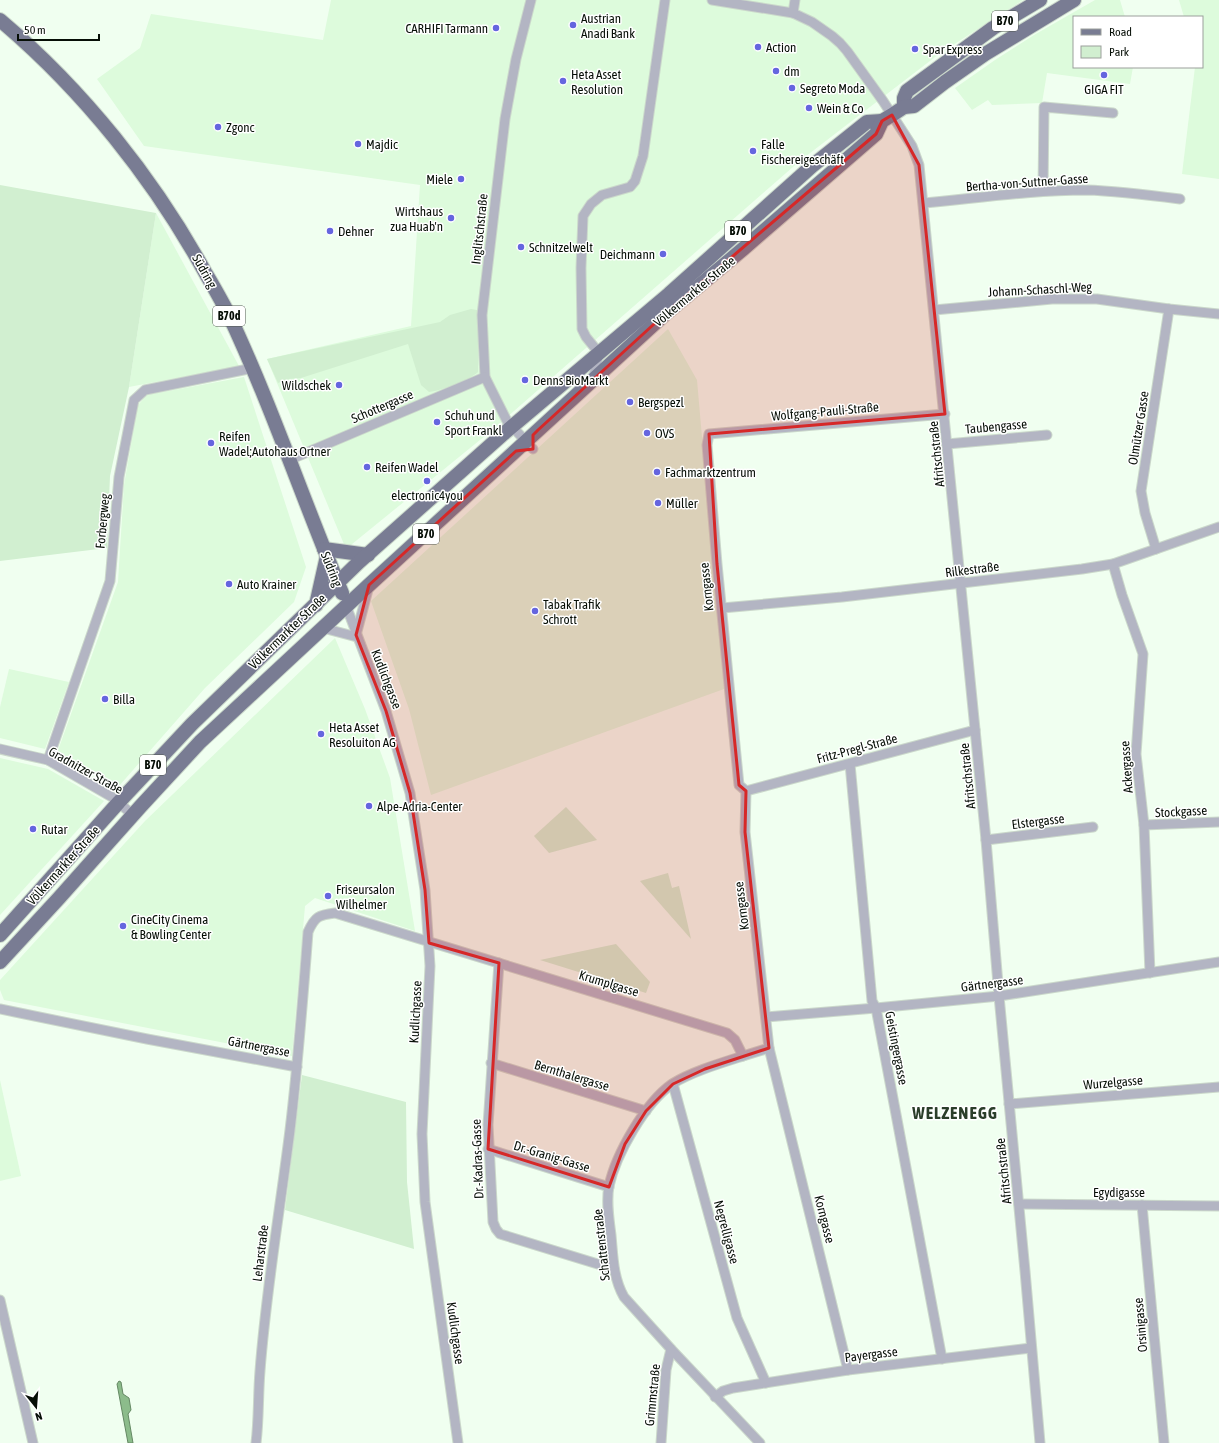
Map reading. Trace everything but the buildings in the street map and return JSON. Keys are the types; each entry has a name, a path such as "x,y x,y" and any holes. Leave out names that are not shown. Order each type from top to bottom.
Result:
{"main road":[{"name":"B70","path":"904,107 904,98 907,91 993,28 1040,0"},
{"name":"Völkermarkter Straße","path":"0,962 200,742 516,451 517,432 524,416 669,294 812,166 867,122 887,118 904,107 914,106 985,54 1032,24 1074,0"},
{"path":"1023,10 1032,24"},
{"name":"Südring","path":"0,20 19,36 67,83 120,144 188,240 227,312 253,368 342,593"},
{"name":"Völkermarkter Straße","path":"0,935 119,802 192,724 368,555 517,432 593,380 665,314 755,239 876,134 887,118"},
{"path":"316,605 325,552 368,555"},
{"path":"316,605 342,593 369,585"}],"street":[{"name":"Inglitschstraße","path":"517,432 485,377 482,315 500,150 516,60 531,0"},
{"path":"593,380 599,353 586,337 582,329 581,268 583,216 591,204 602,195 630,187 635,181 644,150 665,0"},
{"name":"Afritschstraße","path":"712,0 793,13 812,22 840,43 887,118 912,146 920,165 986,840 1040,1443"},
{"path":"793,13 795,0"},
{"path":"1043,191 1044,107 1113,113"},
{"name":"Bertha-von-Suttner-Gasse","path":"924,203 1043,191 1085,190 1111,191 1180,199"},
{"name":"Johann-Schaschl-Weg","path":"934,310 1052,299 1097,299 1219,314"},
{"name":"Olmützer Gasse","path":"1156,549 1145,513 1141,491 1169,309"},
{"name":"Forbergweg","path":"48,760 110,581 119,477 134,400 145,390 253,368"},
{"name":"Schottergasse","path":"289,460 485,377"},
{"name":"Wolfgang-Pauli-Straße","path":"709,434 944,414"},
{"path":"517,432 524,416"},
{"name":"Korngasse","path":"709,434 707,445 712,514 739,785 746,791 745,832 769,1048 848,1370"},
{"name":"Taubengasse","path":"948,444 1047,435"},
{"name":"Rilkestraße","path":"722,608 842,597 1082,569 1113,564 1219,528"},
{"name":"Ackergasse","path":"1113,564 1122,595 1143,654 1136,754 1144,825 1150,973"},
{"path":"323,628 357,636 369,585"},
{"name":"Kudlichgasse","path":"342,593 386,711 410,793 425,890 430,966 424,1066 422,1134 425,1202 458,1443"},
{"name":"Fritz-Pregl-Straße","path":"746,791 975,730"},
{"name":"Gradnitzer Straße","path":"0,749 48,760 112,797 133,815"},
{"name":"Geistingergasse","path":"850,764 872,1000 876,1008 942,1359"},
{"name":"Stockgasse","path":"1144,825 1219,822"},
{"name":"Elstergasse","path":"986,840 1093,827"},
{"name":"Gärtnergasse","path":"0,1009 146,1039 297,1067 308,932 313,922 322,915 335,913 429,943"},
{"name":"Krumplgasse","path":"429,943 727,1033 735,1040 743,1056"},
{"name":"Gärtnergasse","path":"766,1017 999,996 1219,962"},
{"name":"Dr.-Kadras-Gasse","path":"499,963 491,1063 488,1125 488,1149 493,1222 500,1234 614,1269"},
{"path":"743,1056 769,1048"},
{"name":"Schattenstraße","path":"743,1056 705,1069 673,1084 662,1093 646,1111 618,1159 609,1187 609,1213 614,1269 619,1288 624,1297 760,1443"},
{"name":"Bernthalergasse","path":"491,1063 646,1111"},
{"name":"Leharstraße","path":"256,1443 258,1425 259,1372 297,1067"},
{"name":"Negrelligasse","path":"673,1084 737,1318 766,1383"},
{"name":"Wurzelgasse","path":"1009,1104 1219,1087"},
{"name":"Dr.-Granig-Gasse","path":"488,1149 609,1187"},
{"name":"Egydigasse","path":"1019,1204 1219,1206"},
{"name":"Orsinigasse","path":"1142,1205 1164,1443"},
{"path":"0,1300 33,1443"},
{"name":"Payergasse","path":"716,1397 723,1391 733,1388 848,1370 1031,1348"},
{"name":"Grimmstraße","path":"661,1443 666,1370 671,1349"}],"highlighted area":[{"path":"892,115 919,165 945,414 709,434 717,564 739,785 746,791 745,832 769,1048 705,1069 673,1084 646,1111 625,1144 609,1187 488,1149 499,963 429,943 425,890 410,793 386,711 356,635 369,585 516,451 533,449 533,435 538,430 665,314 876,134 882,121"}],"shaded area":[{"path":"331,0 1023,0 939,54 801,160 491,431 346,549 267,359 411,326 420,185 144,146 97,79 140,48 151,14 323,40"},
{"path":"1095,0 1120,0 1125,16 1073,16 1073,68 1133,68 1130,84 1047,73 1042,103 992,105 988,100 972,110 955,88 1034,35"},
{"path":"1179,0 1219,0 1219,179 1182,174 1195,68 1203,68 1203,16 1184,16"},
{"path":"156,213 239,366 129,387"},
{"path":"668,329 697,380 724,689 431,795 409,709 371,601"},
{"path":"244,377 306,567 294,602 205,688 119,786 56,756 118,582 124,485 138,405 147,395"},
{"path":"335,638 365,709 390,778 415,931 315,898 305,906 292,1056 4,1000 0,990 0,980 145,821"},
{"path":"9,669 69,682 45,749 0,738 0,707"},
{"name":"Rutar","path":"0,758 48,769 104,801 0,915"},
{"path":"0,1080 21,1176 0,1181"},
{"path":"119,1381 121,1382 123,1394 129,1398 131,1410 128,1414 133,1443 128,1443 117,1384"}],"green space":[{"path":"0,185 156,213 129,387 110,476 107,548 0,561"},
{"path":"471,309 477,310 478,313 478,372 462,382 435,391 429,392 421,385 408,344 301,378 288,379 278,383 267,359 440,322 450,315"},
{"path":"566,807 597,840 549,853 534,836"},
{"path":"668,873 672,888 679,886 691,939 640,881"},
{"path":"616,944 650,982 646,993 540,960"},
{"path":"302,1075 406,1102 407,1182 414,1249 285,1210"}],"place":[{"name":"Austrian Anadi Bank","path":"573,25"},
{"name":"CARHIFI Tarmann","path":"496,28"},
{"name":"Action","path":"758,47"},
{"name":"Spar Express","path":"915,49"},
{"name":"dm","path":"776,71"},
{"name":"GIGA FIT","path":"1104,75"},
{"name":"Heta Asset Resolution","path":"563,81"},
{"name":"Segreto Moda","path":"792,88"},
{"name":"Wein & Co","path":"809,108"},
{"name":"Zgonc","path":"218,127"},
{"name":"Majdic","path":"358,144"},
{"name":"Falle Fischereigeschäft","path":"753,151"},
{"name":"Miele","path":"461,179"},
{"name":"Wirtshaus zua Huab'n","path":"451,218"},
{"name":"Dehner","path":"330,231"},
{"name":"Schnitzelwelt","path":"521,247"},
{"name":"Deichmann","path":"663,254"},
{"name":"Denns BioMarkt","path":"525,380"},
{"name":"Wildschek","path":"339,385"},
{"name":"Bergspezl","path":"630,402"},
{"name":"Schuh und Sport Frankl","path":"437,422"},
{"name":"OVS","path":"647,433"},
{"name":"Reifen Wadel;Autohaus Ortner","path":"211,443"},
{"name":"Reifen Wadel","path":"367,467"},
{"name":"Fachmarktzentrum","path":"657,472"},
{"name":"electronic4you","path":"427,481"},
{"name":"Müller","path":"658,503"},
{"name":"Auto Krainer","path":"229,584"},
{"name":"Tabak Trafik Schrott","path":"535,611"},
{"name":"Billa","path":"105,699"},
{"name":"Heta Asset Resoluiton AG","path":"321,734"},
{"name":"Alpe-Adria-Center","path":"369,806"},
{"name":"Rutar","path":"33,829"},
{"name":"Friseursalon Wilhelmer","path":"328,896"},
{"name":"CineCity Cinema & Bowling Center","path":"123,926"}],"district":[{"name":"WELZENEGG","path":"955,1113"}]}
